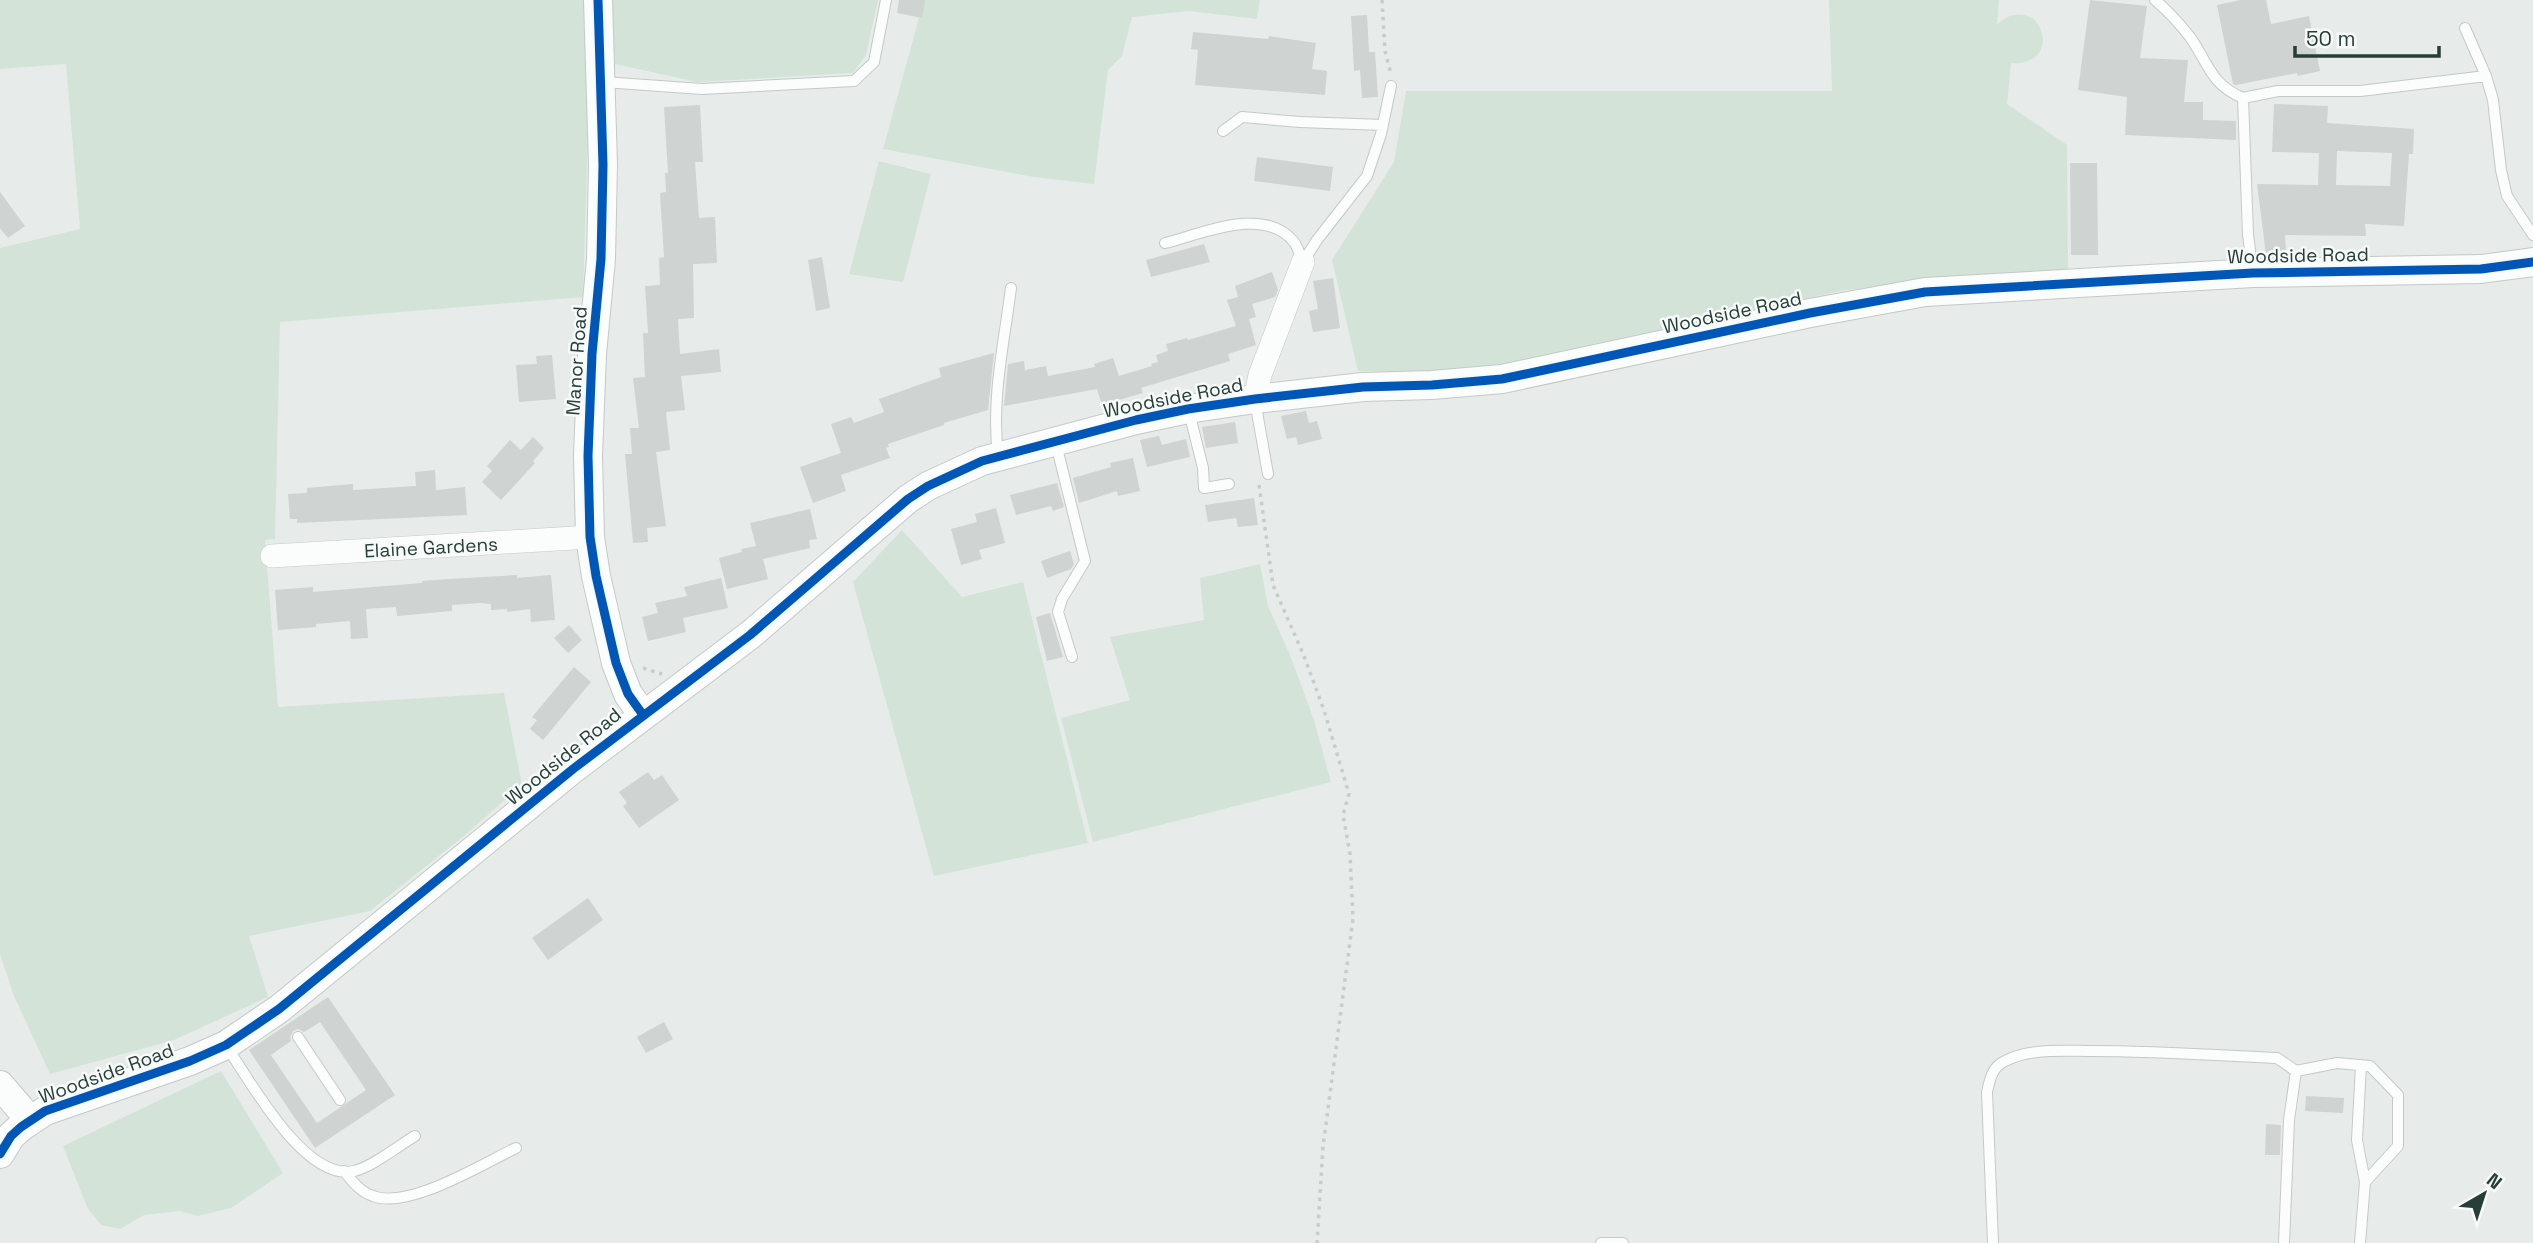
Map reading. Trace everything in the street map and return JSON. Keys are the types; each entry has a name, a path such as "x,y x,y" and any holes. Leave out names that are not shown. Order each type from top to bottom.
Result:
{"street":[{"name":"Manor Road","path":"598,0 603,164 601,246 592,354 588,456 590,537 616,663 628,694 643,715"},
{"path":"1255,398 1260,375 1303,262"},
{"name":"Woodside Road","path":"0,1154 11,1136 30,1120 59,1105 190,1062 282,1013 573,769 750,635 908,499 963,469 1136,420 1188,409 1255,398 1363,387 1502,379 1810,313 1925,292 2253,273 2480,269 2533,262"},
{"name":"Elaine Gardens","path":"272,556 590,537"},
{"path":"0,1085 30,1120"}],"lane":[{"path":"600,81 702,89 854,81 874,62 886,0"},
{"path":"2155,0 2175,17 2192,39 2212,77 2243,99 2278,91 2360,91 2486,76"},
{"path":"2465,29 2486,76 2493,100 2501,170 2507,196 2533,235"},
{"path":"1303,262 1367,176 1383,125 1391,86"},
{"path":"2243,99 2248,235 2253,273"},
{"path":"1223,131 1242,117 1383,125"},
{"path":"1165,243 1247,222 1265,223 1276,228 1294,243 1303,262"},
{"path":"998,457 996,411 1011,288"},
{"path":"1255,398 1263,476"},
{"path":"1188,409 1203,468 1204,488 1229,484"},
{"path":"1055,442 1085,561 1062,599 1058,612 1072,657"},
{"path":"298,1037 340,1100"},
{"path":"226,1045 290,1138 319,1164 352,1172 415,1136"},
{"path":"1993,1243 1987,1092 1990,1076 1997,1066 2006,1060 2040,1052 2138,1051 2277,1058 2296,1071 2337,1063 2370,1066 2398,1095 2398,1146 2365,1182"},
{"path":"2360,1243 2365,1182 2357,1140 2361,1065"},
{"path":"2284,1243 2289,1120 2296,1071"},
{"path":"344,1171 357,1186 372,1196 388,1199 415,1196 516,1148"},
{"path":"1601,1243 1623,1243"}],"path":[{"path":"1382,0 1385,51 1391,86"},
{"path":"1263,476 1273,585 1320,699 1349,794 1343,815 1350,854 1353,919 1322,1147 1317,1243"},
{"path":"636,665 660,674 696,676"}],"green space":[{"path":"0,0 584,0 589,99 583,297 280,322 275,539 265,540 278,707 504,693 522,785 465,835 370,911 249,936 268,997 174,1040 50,1074 14,996 0,954 0,248 80,229 66,64 0,69"},
{"path":"611,0 878,0 866,55 853,73 697,82 615,64"},
{"path":"924,0 1260,0 1257,19 1189,11 1132,17 1122,56 1108,70 1094,184 1034,177 883,149"},
{"path":"1829,0 1999,0 1997,25 2014,15 2034,19 2040,27 2043,43 2036,56 2030,60 2011,63 2007,104 2067,145 2068,269 1845,290 1469,373 1358,371 1332,260 1394,162 1406,91 1832,91"},
{"path":"879,161 931,174 903,282 849,274"},
{"path":"902,530 962,597 1023,582 1088,843 934,876 853,582"},
{"path":"1260,564 1268,606 1314,720 1331,782 1093,842 1061,718 1130,700 1110,637 1204,620 1200,578"},
{"path":"221,1071 283,1173 231,1208 198,1216 180,1211 144,1215 120,1229 101,1225 87,1207 63,1146"}],"building":[{"path":"899,0 925,0 922,18 897,13"},
{"path":"2090,0 2147,6 2140,58 2188,60 2184,102 2203,102 2203,120 2236,121 2236,140 2125,135 2127,97 2078,90"},
{"path":"2241,0 2266,0 2271,24 2309,16 2320,71 2233,84 2217,5"},
{"path":"1367,15 1369,52 1375,52 1378,97 1362,98 1360,70 1354,71 1351,16"},
{"path":"1193,32 1268,39 1269,36 1316,43 1312,69 1327,71 1325,95 1195,85 1198,50 1191,49"},
{"path":"2274,104 2328,106 2327,123 2414,129 2413,154 2409,154 2404,226 2365,224 2366,236 2285,235 2286,254 2266,255 2257,184 2318,185 2319,153 2272,152","holes":["2337,151 2392,153 2390,186 2336,185"]},
{"path":"700,105 703,162 695,162 699,218 715,217 717,263 693,264 694,318 678,319 680,354 719,349 721,372 681,376 685,410 666,412 670,450 656,452 666,526 647,528 648,542 633,543 625,454 632,454 630,428 639,428 633,378 645,377 643,333 648,333 645,286 660,285 659,258 664,257 660,193 666,192 665,173 668,173 664,107"},
{"path":"1257,157 1333,167 1330,191 1254,181"},
{"path":"2070,163 2097,163 2098,255 2071,255"},
{"path":"0,192 25,226 8,238 0,228"},
{"path":"1204,244 1210,262 1151,277 1146,260"},
{"path":"822,257 830,308 816,311 808,260"},
{"path":"1272,272 1278,290 1275,297 1252,304 1256,317 1249,319 1256,345 1228,354 1230,361 1141,388 1143,393 1102,405 1097,389 1004,406 1008,364 1024,361 1025,370 1046,366 1048,376 1095,367 1094,364 1113,358 1119,376 1152,366 1151,364 1158,362 1156,355 1168,351 1166,344 1236,326 1227,300 1238,297 1235,286"},
{"path":"1333,278 1340,328 1313,332 1309,311 1318,309 1313,281"},
{"path":"994,353 988,410 888,444 889,447 886,448 890,458 841,475 846,491 813,503 800,467 841,453 831,424 851,417 854,423 884,412 879,399 941,377 939,368"},
{"path":"552,355 556,399 519,402 516,365 537,364 536,356"},
{"path":"1306,411 1309,423 1317,421 1322,439 1298,445 1296,437 1287,439 1281,416"},
{"path":"1235,422 1238,443 1206,448 1202,427"},
{"path":"1159,436 1162,445 1186,439 1190,457 1147,467 1140,440"},
{"path":"533,437 544,448 533,461 535,463 501,500 482,482 492,471 487,466 510,440 521,450"},
{"path":"1133,458 1140,491 1118,496 1117,491 1079,503 1073,478 1111,467 1110,463"},
{"path":"435,470 436,490 465,487 467,515 297,523 297,519 290,519 288,494 307,493 307,488 353,484 353,490 416,486 415,472"},
{"path":"1057,483 1064,507 1053,511 1051,506 1016,515 1010,495"},
{"path":"1254,498 1258,525 1238,527 1236,518 1208,522 1205,505"},
{"path":"996,508 1005,543 979,550 982,559 961,565 951,529 977,522 975,514"},
{"path":"810,509 817,539 809,540 810,548 763,559 768,579 727,589 719,558 756,546 750,523"},
{"path":"1070,551 1074,564 1071,569 1047,578 1041,561"},
{"path":"517,575 517,578 551,575 555,620 531,622 530,609 507,612 507,609 491,610 491,604 480,603 452,605 452,611 397,616 396,607 366,609 368,638 351,639 350,621 278,630 275,590 313,587 313,592"},
{"path":"721,578 728,608 683,618 686,632 648,641 642,617 658,613 655,603 687,596 684,587"},
{"path":"1050,613 1063,657 1047,661 1036,617"},
{"path":"569,625 582,640 568,653 554,638"},
{"path":"574,667 591,682 543,740 530,729 537,720 532,717"},
{"path":"648,772 654,780 662,775 679,800 639,828 623,806 627,803 619,792"},
{"path":"588,898 603,920 548,960 532,938"},
{"path":"328,997 395,1095 315,1148 249,1050","holes":["320,1022 366,1090 317,1123 271,1055 291,1041 293,1031 298,1029 304,1032"]},
{"path":"664,1022 673,1039 646,1053 637,1037"},
{"path":"2306,1096 2344,1098 2343,1113 2305,1111"},
{"path":"2266,1124 2281,1125 2280,1155 2265,1155"}],"cycle path":[{"path":"598,0 603,165 601,259 592,354 588,456 590,537 616,663 628,694 643,715"},
{"path":"0,1154 11,1136 45,1111 190,1061 226,1045 279,1009 573,769 750,635 908,499 928,486 982,461 1188,409 1363,387 1502,379 1810,313 1925,292 2253,273 2481,269 2533,262"}]}
